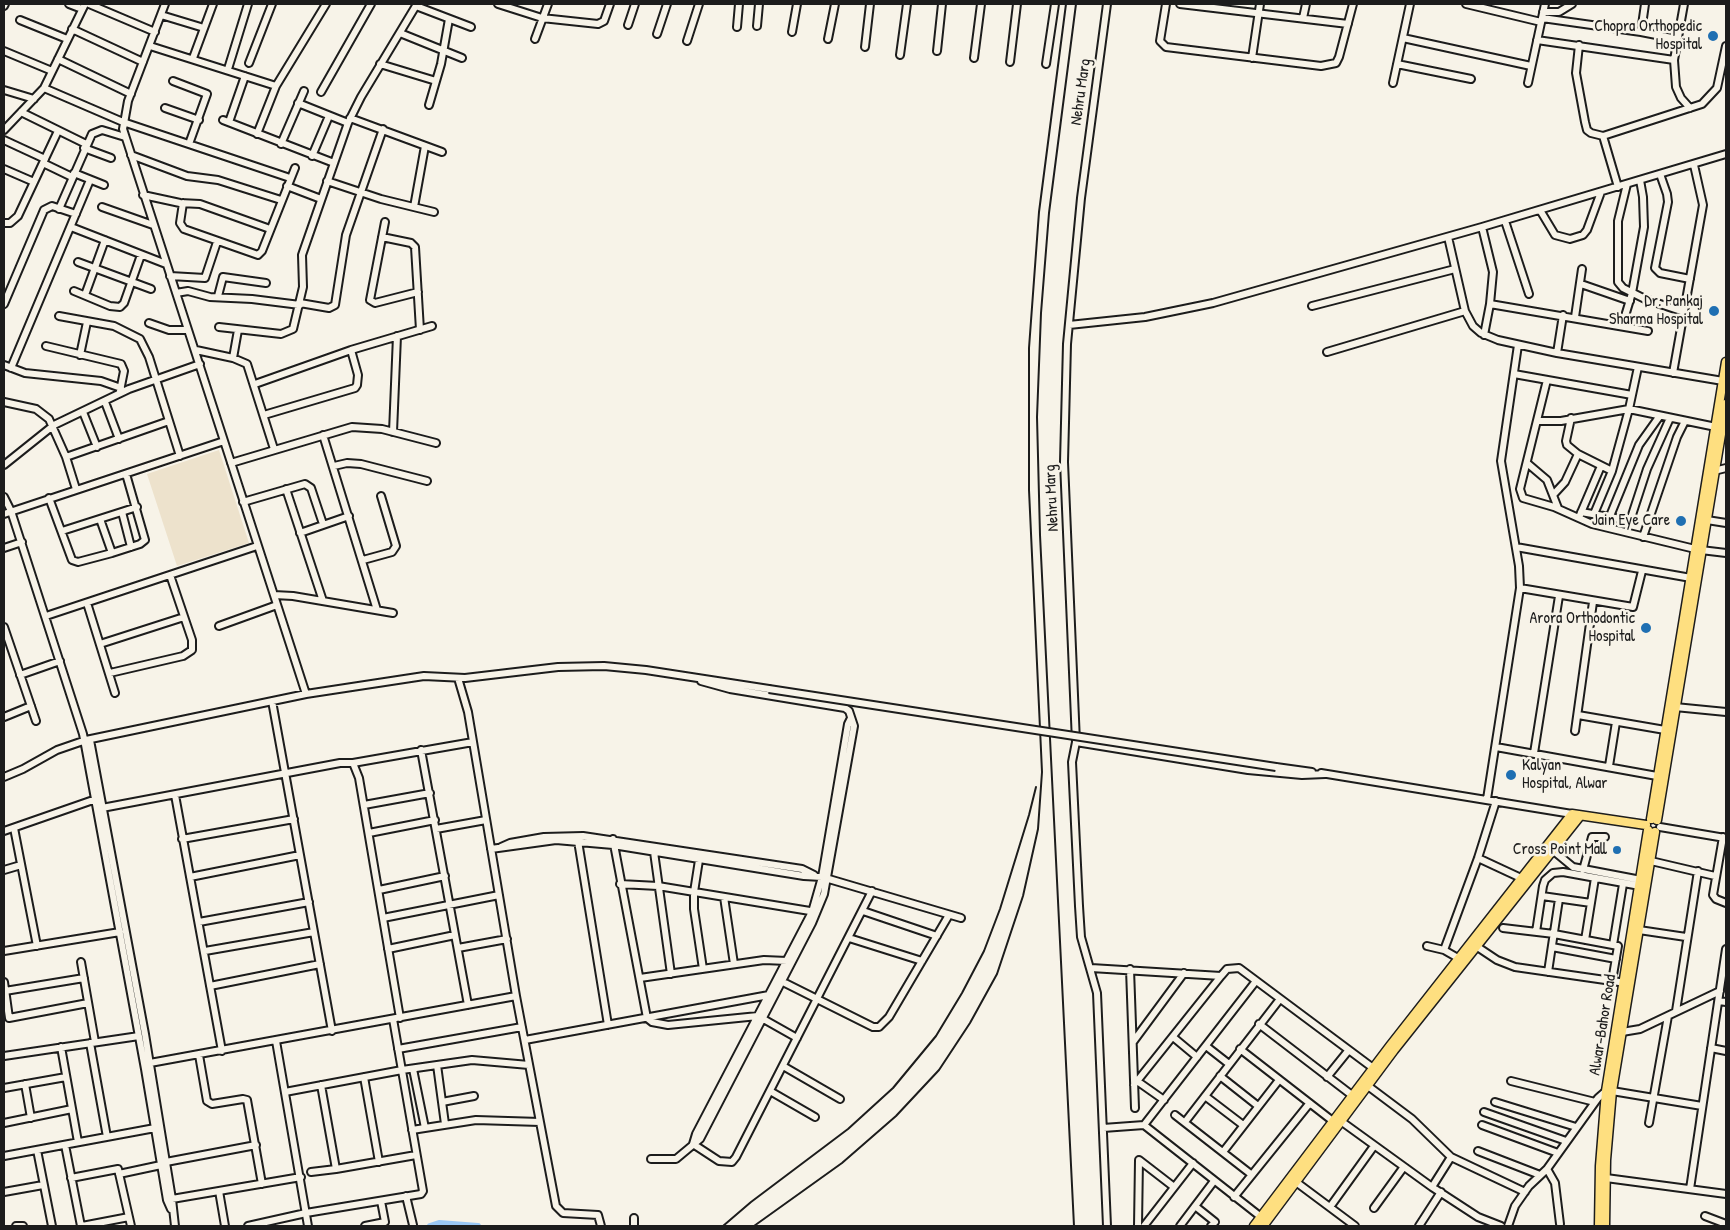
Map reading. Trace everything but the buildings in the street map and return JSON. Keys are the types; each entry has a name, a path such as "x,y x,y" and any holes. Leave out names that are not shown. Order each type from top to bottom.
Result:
{"main road":[{"path":"1653,825 1658,776 1690,578 1707,520 1716,427 1726,362"},
{"path":"1653,825 1675,707 1698,549 1726,404"},
{"path":"1254,1226 1337,1120 1368,1086 1458,958 1474,944 1521,878 1576,815 1653,825"},
{"name":"Alwar-Bahor Road","path":"1599,1226 1600,1166 1609,1091 1627,983 1639,930 1651,861 1653,825"},
{"name":"Alwar-Bahor Road","path":"1605,1226 1609,1091 1622,1032 1640,883 1653,825"},
{"path":"1263,1226 1296,1182 1373,1068 1429,1001 1549,847"}],"street":[{"path":"4,130 7,121 21,112 44,88 83,6 69,4"},
{"path":"90,4 155,32"},
{"path":"165,4 131,94 123,122 125,137 196,350 257,546 306,694"},
{"path":"193,58 213,4"},
{"path":"228,69 248,4"},
{"path":"249,63 272,4"},
{"path":"257,134 276,86 326,4"},
{"path":"321,92 372,4"},
{"path":"498,4 542,18 601,24 606,18 610,4"},
{"path":"535,40 548,4"},
{"path":"628,25 635,4"},
{"path":"657,34 667,4"},
{"path":"687,41 699,4"},
{"path":"736,27 739,4"},
{"path":"757,26 759,4"},
{"path":"792,32 797,4"},
{"path":"828,39 835,4"},
{"path":"865,47 870,4"},
{"path":"900,55 907,4"},
{"path":"937,51 942,4"},
{"path":"974,58 981,4"},
{"path":"1010,62 1017,4"},
{"path":"1046,64 1055,4"},
{"name":"Nehru Marg","path":"1107,4 1081,191 1069,325 1064,462 1076,742 1072,762 1079,906 1082,937 1097,993 1107,1226"},
{"path":"1166,4 1160,41 1166,47 1330,66 1336,63 1339,57 1353,4"},
{"path":"1180,4 1348,24"},
{"path":"1252,58 1260,4"},
{"path":"1303,18 1306,4"},
{"path":"1393,83 1410,4"},
{"path":"1466,4 1678,39"},
{"path":"1528,83 1545,4"},
{"path":"1542,18 1559,12 1572,4"},
{"path":"1641,32 1645,4"},
{"path":"1684,4 1674,60 1676,87 1680,98 1690,108"},
{"path":"219,327 281,334 290,332 296,322 300,304 303,280 300,261 349,121 380,64 417,5 471,27"},
{"path":"161,15 204,28"},
{"path":"429,105 449,19"},
{"path":"20,20 67,40"},
{"path":"72,29 143,62"},
{"path":"400,33 462,58"},
{"path":"1403,38 1531,66"},
{"path":"1537,40 1674,60"},
{"path":"1579,45 1576,73 1584,122 1587,130 1591,133 1603,136 1702,104 1716,88 1726,46"},
{"path":"150,46 228,69 276,86"},
{"path":"4,51 52,71"},
{"path":"58,59 131,94"},
{"path":"380,64 436,81"},
{"path":"1397,64 1471,79"},
{"path":"245,76 226,121 334,164"},
{"path":"173,81 207,94 189,144"},
{"path":"44,88 123,122 290,178"},
{"path":"4,90 34,99"},
{"path":"281,144 304,91"},
{"path":"298,103 329,116 382,130 442,152"},
{"path":"165,108 199,120"},
{"path":"21,112 111,158"},
{"path":"312,156 329,116"},
{"path":"176,293 188,291 329,308 335,305 342,255 360,193 382,130"},
{"path":"4,223 10,223 18,216 58,131"},
{"path":"59,209 85,146 92,134 98,131 125,137"},
{"path":"1603,136 1618,187"},
{"path":"4,140 73,175 104,185"},
{"path":"414,207 425,146"},
{"path":"1069,325 1117,321 1167,313 1505,221 1726,154"},
{"path":"131,155 187,176 210,178 281,200"},
{"path":"1673,373 1703,205 1694,164"},
{"path":"183,204 182,228 216,242 258,255 295,168"},
{"path":"4,169 34,182"},
{"path":"1660,174 1668,202 1656,268 1660,273 1690,279"},
{"path":"11,368 90,180"},
{"path":"1622,326 1632,293 1644,227 1643,197 1640,180"},
{"path":"327,181 360,193 434,212"},
{"path":"1627,184 1618,221 1617,277 1623,288 1632,293 1684,312"},
{"path":"287,186 321,199"},
{"path":"1540,210 1555,235 1570,239 1583,235 1588,230 1601,192"},
{"path":"144,195 183,204 200,204 270,229"},
{"path":"4,304 44,210 49,207 76,214"},
{"path":"102,207 153,224"},
{"path":"1505,221 1529,294"},
{"path":"385,222 371,302 418,292"},
{"path":"71,227 166,264"},
{"path":"1482,227 1493,272 1490,304 1484,335"},
{"path":"382,237 414,245 420,330"},
{"path":"1448,237 1465,311 1473,326 1484,335 1518,345 1557,353 1723,382"},
{"path":"85,295 105,240"},
{"path":"170,276 205,278 216,242"},
{"path":"74,290 110,306 120,307 132,282 141,255"},
{"path":"78,262 151,289"},
{"path":"1312,306 1455,269"},
{"path":"1575,317 1582,269"},
{"path":"218,296 223,277 266,283"},
{"path":"1581,284 1630,301"},
{"path":"1490,304 1575,317 1648,331"},
{"path":"1327,352 1465,311"},
{"path":"1557,353 1563,315"},
{"path":"59,316 122,329 140,339 156,379 180,456"},
{"path":"80,354 87,322"},
{"path":"149,322 169,330 188,330"},
{"path":"255,384 351,350 432,326"},
{"path":"232,358 238,330"},
{"path":"393,432 397,336"},
{"path":"1486,800 1520,588 1516,547 1502,461 1518,345"},
{"path":"46,346 121,364 124,371 120,391"},
{"path":"196,350 232,358 247,364 255,384 274,449"},
{"path":"264,415 355,388 358,375 351,350"},
{"path":"4,465 54,425 105,402 120,391 200,364"},
{"path":"4,365 38,376 101,381 120,391"},
{"path":"1594,514 1612,471 1638,367"},
{"path":"1514,374 1632,395"},
{"path":"1546,380 1520,494 1527,500 1558,508 1643,537 1726,554"},
{"path":"4,402 36,409 44,413 54,425 76,489"},
{"path":"105,402 119,439"},
{"path":"1537,422 1561,421 1629,409 1659,417 1716,427"},
{"path":"82,412 97,447"},
{"path":"1610,516 1639,445 1659,417"},
{"path":"1571,418 1566,441 1567,445 1578,454 1612,471"},
{"path":"1580,516 1594,514 1621,519 1631,518 1647,469 1670,418"},
{"path":"66,457 169,421"},
{"path":"1643,537 1677,437 1685,421"},
{"path":"231,463 323,435 358,427 393,432 436,443"},
{"path":"323,435 363,560 376,610"},
{"path":"4,514 224,441"},
{"path":"1553,495 1565,482 1578,454"},
{"path":"334,466 347,463 361,464 426,481"},
{"path":"1527,463 1547,480 1558,508"},
{"path":"1580,516 1601,466"},
{"path":"1712,471 1726,468"},
{"path":"49,498 70,557 74,562 112,553 144,542 146,536 126,474"},
{"path":"243,502 302,484 308,485 323,524"},
{"path":"286,489 323,601"},
{"path":"363,560 392,552 396,546 381,496"},
{"path":"4,497 22,542 87,741 102,808 150,1063 164,1163 167,1200 172,1209"},
{"path":"62,531 137,507"},
{"path":"122,512 131,547"},
{"path":"300,533 349,516"},
{"path":"100,519 112,553"},
{"path":"1707,520 1726,523"},
{"path":"4,548 22,542"},
{"path":"46,616 257,546"},
{"path":"1516,547 1642,571 1690,578"},
{"path":"1520,588 1594,602 1633,607 1642,571"},
{"path":"110,673 190,653 193,646 170,575"},
{"path":"274,595 393,613"},
{"path":"1534,753 1559,596"},
{"path":"1575,731 1594,602"},
{"path":"87,603 116,693"},
{"path":"219,626 277,605"},
{"path":"100,644 184,617"},
{"path":"4,627 36,721"},
{"path":"20,675 60,661"},
{"path":"4,777 57,750 87,741 306,694 424,676 458,678 590,666 628,668 676,674 1325,774 1576,815"},
{"path":"651,1159 676,1159 700,1139 815,912 825,877 854,726 849,711 840,706 730,689 676,674"},
{"path":"458,678 468,712 516,996 556,1206 563,1213 598,1215 601,1226"},
{"path":"272,701 332,1030"},
{"path":"4,717 31,706"},
{"path":"1675,707 1726,712"},
{"path":"1578,715 1665,730"},
{"path":"1609,766 1616,722"},
{"path":"87,741 155,1128 172,1199 175,1226"},
{"path":"102,808 285,772 340,763 354,763 473,742"},
{"path":"1076,742 1248,770 1293,775 1325,774"},
{"path":"1496,747 1658,776"},
{"path":"421,750 468,1005"},
{"path":"248,1226 268,1224 306,1213 421,1194 423,1191 398,1049 397,1018 388,949 358,770 354,763"},
{"path":"364,805 430,793"},
{"path":"175,795 222,1051"},
{"path":"4,831 96,799"},
{"path":"1444,950 1478,858 1496,802"},
{"path":"182,839 294,819"},
{"path":"369,833 435,820"},
{"path":"436,829 486,820"},
{"path":"1653,825 1724,838 1715,876 1713,895 1716,899 1726,902"},
{"path":"14,828 37,946"},
{"path":"501,847 510,842 560,836 802,869 814,875"},
{"path":"1584,870 1592,837 1605,837"},
{"path":"491,849 501,847 513,848 556,840 613,842 699,860 804,876 825,877 961,918"},
{"path":"578,841 589,921 608,1025"},
{"path":"613,842 647,1018 652,1022 668,1026 761,1017 797,1038"},
{"path":"1549,847 1567,864 1584,870 1640,883"},
{"path":"654,852 671,974"},
{"path":"190,877 300,854"},
{"path":"1478,858 1521,878"},
{"path":"699,860 694,892 694,914 703,969"},
{"path":"1651,861 1715,876"},
{"path":"4,870 22,865"},
{"path":"1676,1011 1686,937 1698,871"},
{"path":"1536,932 1545,880 1553,874 1563,872 1623,884 1640,883"},
{"path":"378,890 445,876"},
{"path":"1585,940 1595,878"},
{"path":"620,884 658,886 815,912"},
{"path":"1613,945 1623,884"},
{"path":"693,1144 719,1161 732,1162 872,892"},
{"path":"383,918 499,895"},
{"path":"1542,896 1591,903"},
{"path":"724,897 734,964"},
{"path":"1548,972 1559,899"},
{"path":"199,922 309,902"},
{"path":"862,911 936,936"},
{"path":"761,1017 769,995 780,980 787,961 815,912"},
{"path":"780,980 873,1027 879,1027 889,1017 949,915"},
{"path":"1503,928 1554,934 1618,946 1612,981"},
{"path":"1639,930 1686,937"},
{"path":"4,951 120,932"},
{"path":"204,951 314,932"},
{"path":"388,949 455,935"},
{"path":"849,938 922,961"},
{"path":"458,948 507,939"},
{"path":"1474,944 1509,965 1627,983"},
{"path":"1427,946 1444,950 1458,958"},
{"path":"1552,947 1616,959"},
{"path":"1690,1189 1726,949"},
{"path":"640,978 734,964 771,960 787,961"},
{"path":"81,962 107,1137"},
{"path":"210,986 320,964"},
{"path":"1091,968 1221,976"},
{"path":"1136,1083 1227,969 1239,968 1373,1068"},
{"path":"1130,969 1136,1083 1135,1108"},
{"path":"1133,1042 1184,973"},
{"path":"5,991 84,978"},
{"path":"1144,1125 1256,981"},
{"path":"4,982 9,1018 88,1003"},
{"path":"1622,1032 1636,1031 1720,991"},
{"path":"525,1040 769,995"},
{"path":"150,1063 516,996"},
{"path":"1185,1122 1280,999"},
{"path":"1719,1001 1726,1002"},
{"path":"1650,1123 1668,1016"},
{"path":"1260,1024 1353,1096"},
{"path":"398,1049 522,1027"},
{"path":"4,1056 139,1036"},
{"path":"1172,1037 1197,1057"},
{"path":"276,1041 302,1178 308,1226"},
{"path":"1206,1046 1229,1064"},
{"path":"61,1047 78,1142"},
{"path":"1711,1048 1726,1051"},
{"path":"1240,1049 1309,1104 1337,1120 1403,1168 1478,1217 1501,1226"},
{"path":"1327,1077 1348,1051"},
{"path":"199,1055 208,1101 212,1104 246,1099 262,1184"},
{"path":"285,1092 402,1070 472,1060 529,1065"},
{"path":"437,1066 445,1124"},
{"path":"783,1066 840,1099"},
{"path":"413,1069 425,1128"},
{"path":"1220,1076 1258,1106"},
{"path":"4,1088 66,1077"},
{"path":"364,1077 379,1162"},
{"path":"1223,1152 1279,1080"},
{"path":"1511,1082 1595,1102"},
{"path":"1136,1083 1164,1100"},
{"path":"25,1084 31,1118"},
{"path":"321,1085 336,1169"},
{"path":"1368,1086 1412,1119 1452,1157 1525,1192"},
{"path":"770,1091 815,1117"},
{"path":"1509,1226 1514,1206 1558,1153 1595,1102 1609,1091 1702,1106"},
{"path":"442,1102 474,1096"},
{"path":"1205,1096 1243,1126"},
{"path":"1495,1102 1576,1127"},
{"path":"1234,1197 1309,1104"},
{"path":"4,1123 72,1109"},
{"path":"1484,1112 1566,1141"},
{"path":"1175,1115 1252,1175"},
{"path":"412,1130 476,1120 540,1122"},
{"path":"1103,1128 1144,1125 1261,1217"},
{"path":"1482,1125 1558,1153"},
{"path":"4,1156 155,1128"},
{"path":"65,1145 81,1226 129,1217"},
{"path":"119,1174 256,1145"},
{"path":"1330,1207 1374,1146"},
{"path":"36,1150 52,1226"},
{"path":"1478,1150 1540,1175"},
{"path":"311,1172 416,1155"},
{"path":"1432,1187 1452,1157"},
{"path":"1138,1226 1139,1160 1174,1187"},
{"path":"1144,1226 1192,1164"},
{"path":"1374,1208 1403,1168"},
{"path":"1546,1168 1555,1183 1560,1224"},
{"path":"71,1178 118,1169 131,1226"},
{"path":"172,1199 302,1178"},
{"path":"1606,1178 1726,1194"},
{"path":"1180,1226 1214,1181"},
{"path":"1296,1182 1355,1226"},
{"path":"4,1192 44,1185"},
{"path":"219,1191 225,1226"},
{"path":"1419,1226 1441,1192"},
{"path":"406,1196 413,1225"},
{"path":"364,1226 385,1224 381,1201"},
{"path":"1195,1206 1215,1222 1211,1226"},
{"path":"1705,1216 1726,1224"},
{"path":"634,1218 634,1226"},
{"path":"16,1226 23,1226"}],"shaded area":[{"path":"219,450 249,543 177,566 147,474"}],"waterway":[{"path":"430,1226 439,1223 478,1226"}],"railway":[{"path":"754,1226 842,1163 896,1116 939,1070 970,1023 997,974 1023,896 1038,829 1042,772 1029,490 1029,348 1039,212 1066,4"},
{"path":"1074,1226 1040,535 1037,417 1041,313 1049,213 1076,4"},
{"path":"723,1226 751,1202 848,1129 893,1088 936,1036 984,951 1000,909 1036,787"}],"place":[{"name":"Chopra Orthopedic Hospital","path":"1713,36"},
{"name":"Dr. Pankaj Sharma Hospital","path":"1714,311"},
{"name":"Jain Eye Care","path":"1681,521"},
{"name":"Arora Orthodontic Hospital","path":"1646,628"},
{"name":"Kalyan Hospital, Alwar","path":"1511,775"},
{"name":"Cross Point Mall","path":"1617,850"}]}
